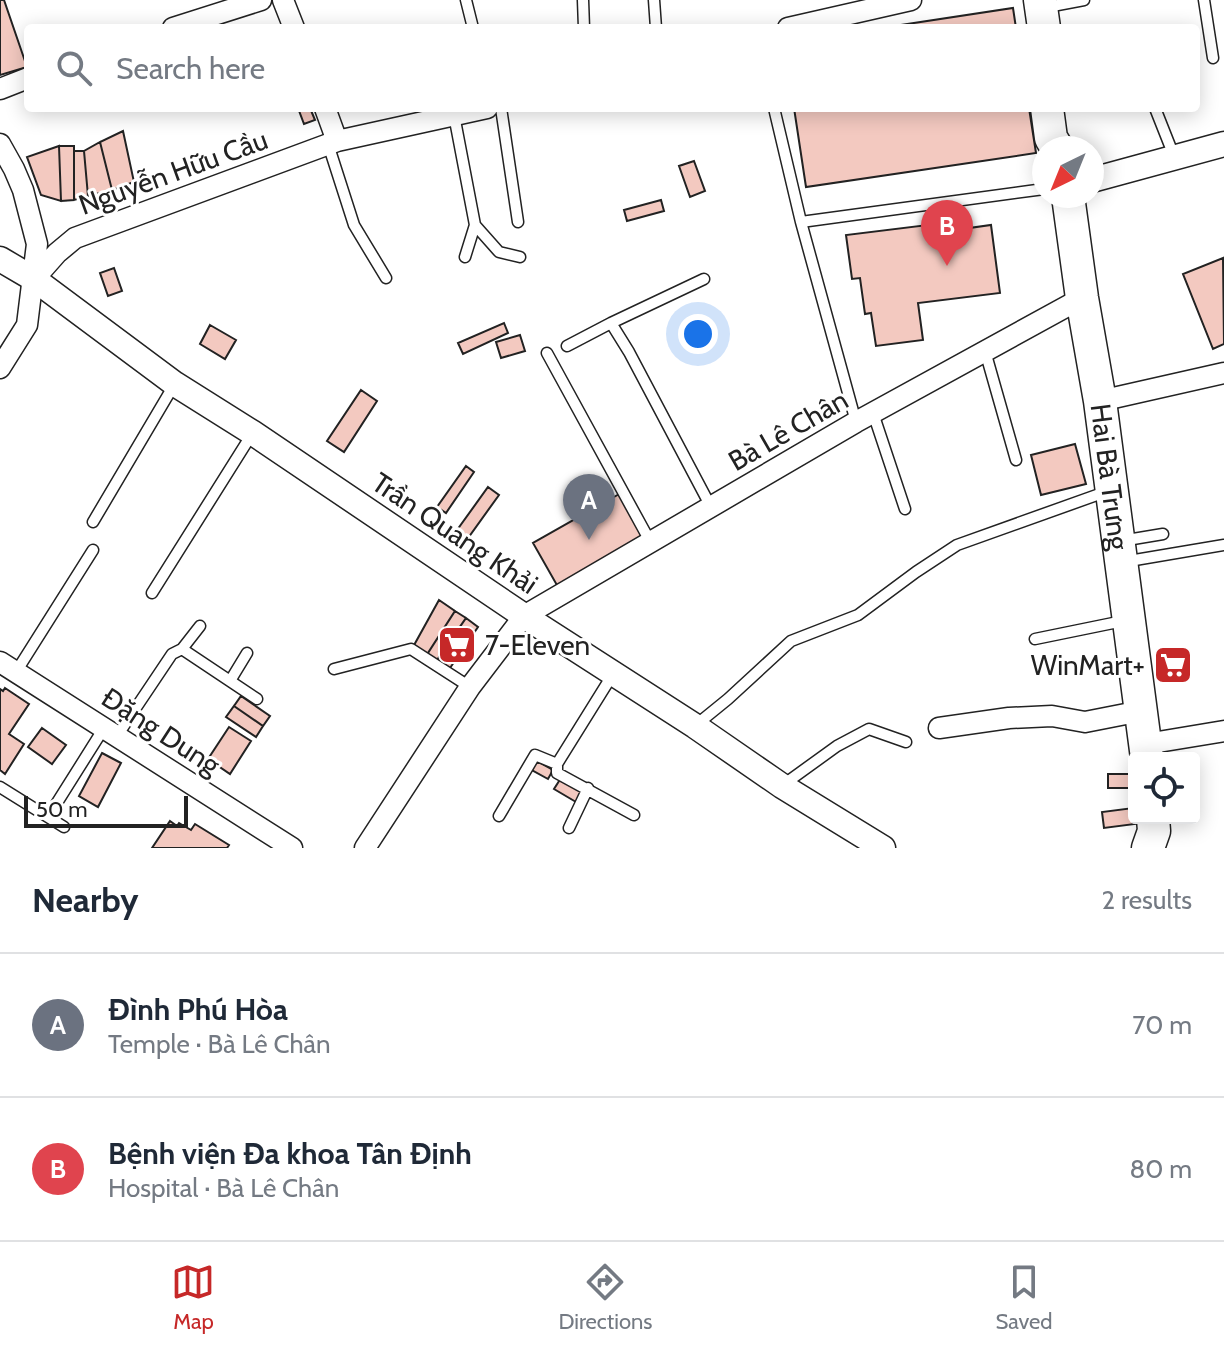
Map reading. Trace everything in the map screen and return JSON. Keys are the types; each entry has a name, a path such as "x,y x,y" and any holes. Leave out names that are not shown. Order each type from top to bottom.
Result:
{"main road":[{"path":"1048,112 1051,136"},
{"path":"1064,112 1068,136"},
{"name":"Hai Bà Trưng","path":"1070,208 1100,401 1147,751"}],"street":[{"path":"186,24 261,0"},
{"path":"283,0 292,24"},
{"path":"806,24 911,0"},
{"path":"0,89 24,80"},
{"path":"326,112 332,143"},
{"name":"Nguyễn Hữu Cầu","path":"34,279 75,238 332,143 468,112"},
{"path":"0,144 23,190 37,244 27,325 0,368"},
{"path":"1104,177 1224,144"},
{"name":"Trần Quang Khải","path":"0,259 34,279 175,384 782,786 883,848"},
{"name":"Bà Lê Chân","path":"524,616 865,418 1082,298"},
{"path":"1100,401 1224,373"},
{"path":"365,848 470,687 524,616"},
{"name":"Đặng Dung","path":"8,667 292,848"},
{"path":"939,728 1009,718 1052,716 1085,722 1141,711"},
{"path":"1147,751 1224,731"}],"lane":[{"path":"466,0 472,24"},
{"path":"583,0 584,24"},
{"path":"654,0 656,24"},
{"path":"1041,12 1084,0"},
{"path":"1204,0 1213,58"},
{"path":"502,112 518,222"},
{"path":"775,112 801,222 865,418 905,509"},
{"path":"1157,112 1175,158"},
{"path":"454,115 475,225 465,257"},
{"path":"332,143 354,225 386,278"},
{"path":"801,222 1032,191"},
{"path":"475,225 499,252 520,257"},
{"path":"567,346 704,279"},
{"path":"611,323 711,507"},
{"path":"985,351 1016,460"},
{"path":"547,353 651,543"},
{"path":"93,522 175,384"},
{"path":"152,593 253,433"},
{"path":"695,726 791,641 858,615 957,545 1111,490"},
{"path":"1120,552 1163,534"},
{"path":"1120,552 1224,545"},
{"path":"8,667 93,550"},
{"path":"1035,639 1129,620"},
{"path":"48,817 172,654 182,649 200,626"},
{"path":"182,649 257,699"},
{"path":"334,669 411,649 470,687"},
{"path":"230,681 247,653"},
{"path":"613,674 557,764 557,773 634,815"},
{"path":"782,786 837,746 869,729 906,742"},
{"path":"499,816 535,755 557,764"},
{"path":"0,787 64,827"},
{"path":"569,828 588,788"}],"building":[{"path":"0,0 4,0 24,58 24,68 0,75"},
{"path":"1013,8 1015,24 907,24"},
{"path":"300,112 312,112 315,120 304,124"},
{"path":"795,112 1030,112 1032,154 806,187"},
{"path":"123,131 134,182 112,190 100,142"},
{"path":"100,142 112,190 88,196 84,151"},
{"path":"59,146 61,201 41,195 27,157"},
{"path":"59,146 74,146 74,200 61,201"},
{"path":"74,151 84,151 88,196 74,200"},
{"path":"694,161 705,191 690,197 679,166"},
{"path":"661,200 664,211 627,221 624,210"},
{"path":"968,220 969,228 991,225 1000,293 918,303 923,340 876,346 871,313 865,314 860,278 852,279 846,235"},
{"path":"1223,258 1224,344 1213,349 1183,274"},
{"path":"114,268 122,291 108,296 100,273"},
{"path":"504,323 508,333 463,354 458,343"},
{"path":"210,325 236,340 225,359 200,344"},
{"path":"520,335 525,351 501,358 496,342"},
{"path":"361,390 377,401 344,452 327,441"},
{"path":"1075,444 1086,484 1041,495 1031,455"},
{"path":"466,466 474,472 446,513 437,507"},
{"path":"488,487 499,495 463,545 452,537"},
{"path":"621,493 646,537 558,587 533,543"},
{"path":"439,600 455,611 426,656 413,647"},
{"path":"455,611 466,618 435,663 426,656"},
{"name":"7-Eleven","path":"466,618 478,627 448,671 435,663"},
{"path":"5,688 29,704 9,734 24,744 5,774 0,770 0,689 3,691"},
{"path":"241,696 270,716 263,726 234,706"},
{"path":"234,706 263,726 256,737 226,717"},
{"path":"229,727 251,741 230,774 208,759"},
{"path":"42,728 66,745 52,764 28,747"},
{"path":"102,753 121,763 98,807 79,796"},
{"path":"535,760 553,770 548,779 530,769"},
{"path":"1108,774 1128,774 1128,788 1108,788"},
{"path":"561,778 583,790 576,802 554,789"},
{"path":"1128,809 1128,824 1135,824 1104,828 1102,812"},
{"path":"170,821 191,830 195,824 229,845 227,848 152,848"}],"place":[{"name":"Bệnh viện Đa khoa Tân Định","path":"947,266"},
{"name":"Đình Phú Hòa","path":"589,540"},
{"name":"7-Eleven","path":"457,645"},
{"name":"WinMart+","path":"1173,665"}]}
